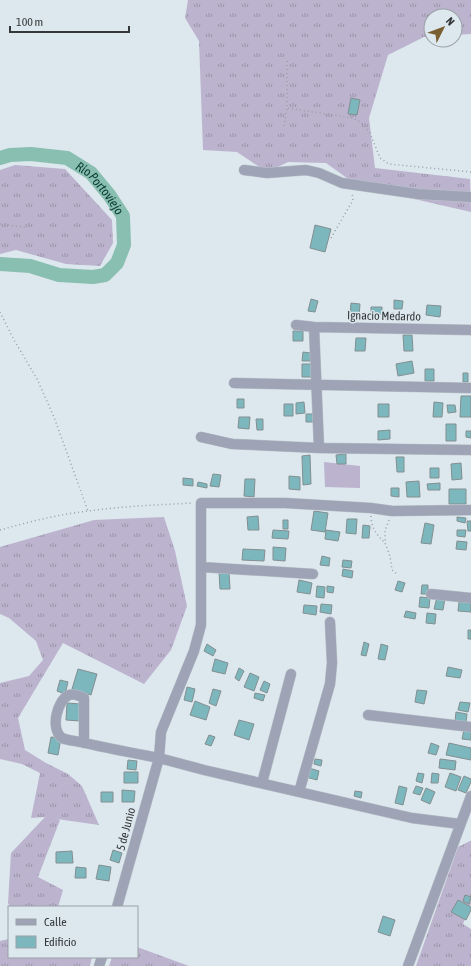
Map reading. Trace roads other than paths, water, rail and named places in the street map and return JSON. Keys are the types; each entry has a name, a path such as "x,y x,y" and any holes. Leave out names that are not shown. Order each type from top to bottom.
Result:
{"street":[{"path":"244,170 267,173 306,170 319,173 342,183 418,194 471,197"},
{"name":"Ignacio Medardo","path":"296,325 314,327 471,330"},
{"path":"314,327 319,448"},
{"path":"234,383 471,388"},
{"path":"201,437 232,444 319,448 471,450"},
{"name":"5 de Junio","path":"117,906 159,758 160,732 194,651 201,625 201,502 285,503 371,508 392,511 471,510"},
{"path":"201,567 313,574"},
{"path":"431,594 471,598"},
{"path":"299,792 330,684 332,663 330,622"},
{"path":"262,784 291,674"},
{"path":"84,743 84,698 71,694 64,699 56,715 56,730 63,738 84,743 123,752 159,758 262,784 412,818 460,824"},
{"path":"368,715 471,727"},
{"path":"408,966 471,796"}],"waterway":[{"name":"Río Portoviejo","path":"0,158 10,155 31,154 67,158 91,173 110,196 123,216 124,245 117,263 105,275 93,277 59,275 30,266 0,264"}]}
